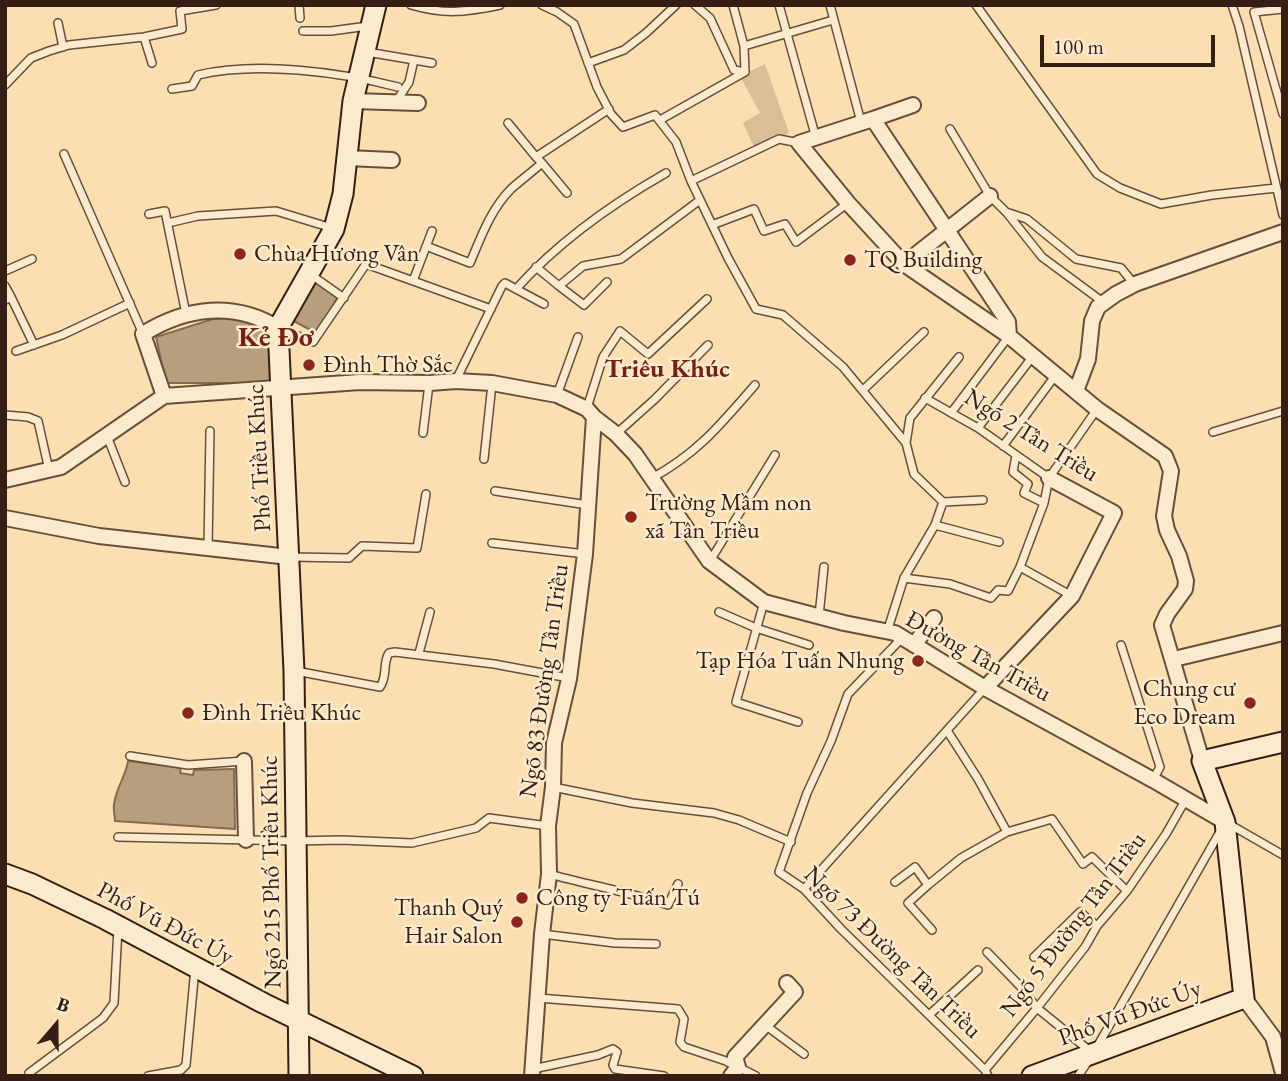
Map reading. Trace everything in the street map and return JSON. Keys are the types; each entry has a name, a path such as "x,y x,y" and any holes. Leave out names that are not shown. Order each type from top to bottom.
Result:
{"street":[{"path":"5,480 61,467 164,396 143,334 164,321 186,314 214,311 249,313 278,328 334,229 343,194 353,102 376,5"},
{"path":"353,102 397,95 418,103"},
{"path":"914,105 799,144 904,264 1009,336 1097,409 1165,456 1171,471 1164,516 1186,581 1185,589 1162,625 1202,761 1226,822 1244,998 1273,1037 1283,1073"},
{"path":"867,121 948,231 1008,322 1009,336"},
{"path":"347,158 392,160"},
{"path":"904,264 990,196"},
{"path":"1076,391 1088,359 1092,321 1098,307 1135,284 1283,232"},
{"name":"Phố Triều Khúc","path":"5,518 99,536 289,557 278,328"},
{"name":"Đường Tân Triều","path":"164,396 360,382 456,381 492,383 557,395 591,413 616,433 635,454 709,561 764,602 887,632 1226,822"},
{"name":"Ngõ 83 Đường Tân Triều","path":"532,1072 549,874 548,826 553,788 554,743 569,679 585,554 591,413"},
{"name":"Ngõ 2 Tân Triều","path":"1049,478 1114,513 1072,596"},
{"name":"Ngõ 215 Phố Triều Khúc","path":"289,557 294,670 299,1076"},
{"path":"985,688 1072,596"},
{"path":"908,642 934,618"},
{"path":"1174,659 1283,633"},
{"path":"1202,761 1283,742"},
{"path":"244,761 246,839"},
{"name":"Phố Vũ Đức Úy","path":"5,874 32,884 262,1003 413,1076"},
{"path":"734,1071 734,1057 796,992 787,983"},
{"name":"Phố Vũ Đức Úy","path":"1032,1076 1244,998"}],"lane":[{"path":"5,85 36,55 63,47 144,37 181,29 180,11 216,5"},
{"path":"299,5 300,18"},
{"path":"411,5 432,12 451,13 500,5"},
{"path":"542,5 574,24 597,88 623,127 654,115 660,120 681,152 700,200 756,309 780,313 789,318 821,346 863,390 906,443 914,474 943,502 983,500"},
{"path":"588,63 624,50 676,5"},
{"path":"695,5 710,18 734,70 745,72"},
{"path":"733,5 744,46 745,72"},
{"path":"779,5 816,138"},
{"path":"830,5 867,121"},
{"path":"975,5 1097,174 1106,180 1161,204 1276,188"},
{"path":"1232,5 1283,215"},
{"path":"1283,9 1254,12 1283,114"},
{"path":"744,46 834,20"},
{"path":"58,23 63,47"},
{"path":"303,31 331,31 372,25"},
{"path":"144,37 152,63"},
{"path":"366,52 432,64"},
{"path":"172,89 192,86 198,75 222,69 273,69 360,78 397,95 409,82 414,61"},
{"path":"660,120 745,72"},
{"path":"426,246 470,263 500,202 539,160 609,109"},
{"path":"508,123 567,193"},
{"path":"950,129 990,196 1042,257 1104,303"},
{"path":"691,181 779,139 799,144"},
{"path":"64,153 143,334"},
{"path":"516,289 536,267 581,227 666,173"},
{"path":"559,286 583,266 621,259 700,200"},
{"path":"712,225 754,209 764,231 785,224 796,242 848,203"},
{"path":"149,214 165,211 186,314"},
{"path":"168,223 198,216 276,211 334,229"},
{"path":"1006,212 1027,219 1076,259 1121,268 1135,284"},
{"path":"413,281 432,231"},
{"path":"5,271 32,260"},
{"path":"278,328 313,342 366,264 491,309"},
{"path":"536,267 584,305 607,282"},
{"path":"308,273 344,298"},
{"path":"456,381 505,284 544,304"},
{"path":"5,286 8,298 34,345"},
{"path":"591,413 603,357 620,331 648,354 707,299"},
{"path":"16,351 62,335 130,303"},
{"path":"863,390 924,332"},
{"path":"951,413 1009,336"},
{"path":"557,395 578,337"},
{"path":"616,433 655,399 708,345"},
{"path":"978,428 1033,356"},
{"name":"Ngõ 2 Tân Triều","path":"906,443 910,418 959,357"},
{"path":"1003,446 1055,376"},
{"path":"423,433 430,383"},
{"path":"484,459 492,383"},
{"path":"652,479 678,464 706,441 755,385"},
{"name":"Ngõ 2 Tân Triều","path":"925,398 978,428 1049,478"},
{"path":"904,578 950,584 991,598 999,590 1008,591 1044,503 1049,478 1097,409"},
{"path":"1213,432 1283,411"},
{"path":"5,415 28,417 38,421 49,470"},
{"path":"208,549 209,431"},
{"path":"107,436 125,482"},
{"path":"709,561 775,455"},
{"path":"1016,455 1013,472 1028,484 1024,493 1044,503"},
{"path":"495,491 588,505"},
{"path":"289,557 349,558 362,547 417,548 426,494"},
{"path":"887,632 904,578 935,525 943,502"},
{"path":"935,525 999,542"},
{"path":"492,543 585,554"},
{"path":"819,617 824,567"},
{"path":"1020,567 1072,596"},
{"path":"764,602 736,702 798,722"},
{"path":"419,653 430,612"},
{"path":"719,612 809,645"},
{"name":"Ngõ 73 Đường Tân Triều","path":"908,642 848,694 831,741 807,793 779,872 804,889 986,1073"},
{"path":"1121,645 1160,767 1153,780"},
{"path":"294,670 380,687 389,653 419,653 569,679"},
{"path":"804,889 985,688"},
{"path":"948,732 1007,832"},
{"path":"130,756 188,765 244,761"},
{"path":"553,788 632,803 714,813 739,820 791,842"},
{"name":"Ngõ 5 Đường Tân Triều","path":"986,1073 1085,947 1097,926 1127,891 1186,799"},
{"path":"118,837 295,841 341,839 412,843 476,828 489,818 548,826"},
{"path":"932,930 908,904 928,885 961,858 1007,832 1052,819 1083,864 1092,857 1127,891"},
{"path":"1078,1076 1226,822 1283,855"},
{"path":"895,882 915,867 928,885"},
{"path":"549,874 610,891 642,896 668,905 678,884"},
{"path":"1034,957 1080,912 1097,926"},
{"path":"29,1073 103,1018 111,1009 114,1003 118,927"},
{"path":"542,934 615,943 656,944"},
{"path":"987,952 1037,1008 1093,1054"},
{"path":"148,1076 181,1070 186,1065 195,967"},
{"path":"929,1015 978,970"},
{"path":"538,998 678,1009 684,1019 680,1042 684,1047 734,1071 756,1076"},
{"path":"765,1026 804,1054"},
{"path":"532,1072 613,1049 617,1052 613,1065 615,1069 664,1076"}],"shaded area":[{"path":"765,64 789,133 755,149 743,123 760,113 740,76"},
{"path":"311,280 338,296 318,334 290,319"},
{"path":"244,317 268,320 278,383 166,383 156,337 213,319"},
{"path":"128,761 181,768 180,773 193,775 194,770 234,769 235,829 115,821 115,798"}],"place":[{"name":"Chùa Hương Vân","path":"240,254"},
{"name":"TQ Building","path":"850,260"},
{"name":"Đình Thờ Sắc","path":"309,365"},
{"name":"Trường Mầm non xã Tân Triều","path":"631,517"},
{"name":"Tạp Hóa Tuấn Nhung","path":"918,661"},
{"name":"Chung cư Eco Dream","path":"1250,703"},
{"name":"Đình Triều Khúc","path":"188,713"},
{"name":"Công ty Tuấn Tú","path":"522,898"},
{"name":"Thanh Quý Hair Salon","path":"517,922"}],"district":[{"name":"Kẻ Đơ","path":"276,338"},
{"name":"Triêu Khúc","path":"667,370"}]}
